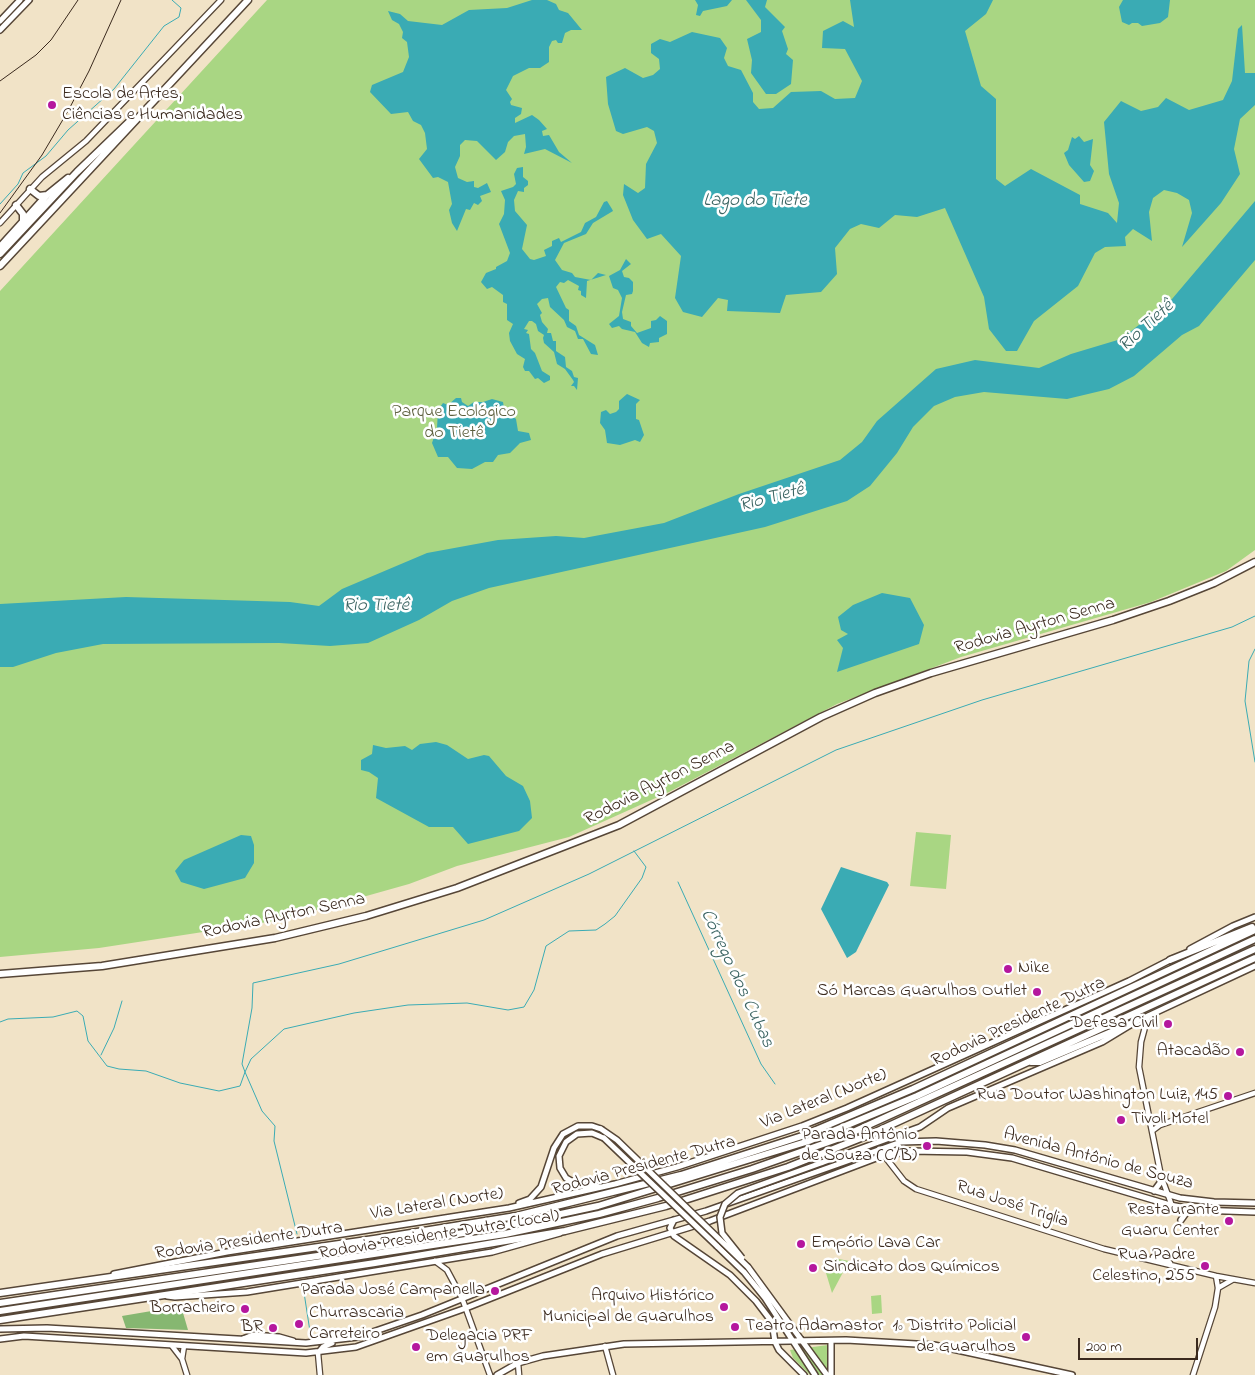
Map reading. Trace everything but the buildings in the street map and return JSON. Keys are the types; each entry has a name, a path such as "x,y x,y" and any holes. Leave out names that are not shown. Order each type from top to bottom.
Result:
{"highway":[{"path":"0,266 248,0"},
{"path":"0,254 77,172 154,100"},
{"path":"0,247 47,195 77,172"},
{"path":"30,189 39,196 47,195"},
{"path":"16,205 23,214 23,222"},
{"name":"Rodovia Ayrton Senna","path":"0,974 102,966 275,938 366,916 456,888 618,826 821,717 875,693 932,672 1114,620 1214,583 1255,562"},
{"path":"1170,960 1253,930"},
{"name":"Rodovia Presidente Dutra","path":"0,1293 516,1216 680,1175 802,1136 888,1100 1253,930"},
{"name":"Rodovia Presidente Dutra","path":"0,1303 401,1243 505,1226 598,1206 809,1141 917,1096 1255,939"},
{"name":"Rodovia Presidente Dutra","path":"0,1311 506,1234 599,1214 658,1198 752,1169 840,1138 1255,950"},
{"path":"1030,1062 1255,958"},
{"path":"1030,1062 1040,1062 1135,1022"},
{"name":"Rodovia Presidente Dutra (Local)","path":"0,1320 375,1263 565,1231 666,1206 742,1182 871,1134 1030,1062"}],"main road":[{"path":"0,21 20,0"},
{"path":"0,30 29,0"},
{"name":"Via Lateral (Norte)","path":"81,1281 227,1252 509,1208 615,1184 794,1129 847,1108 1170,960 1233,926 1255,917"},
{"path":"827,1375 722,1233 720,1217 725,1204 738,1193 920,1127 948,1108 1102,1042 1135,1022 1255,966"},
{"path":"509,1208 530,1199 538,1191 543,1182 554,1148 563,1134 578,1126 592,1126 602,1129 617,1140 748,1267"},
{"path":"615,1184 580,1186 566,1178 560,1168 559,1156 561,1149 571,1137 585,1132 604,1138 744,1272 768,1296 794,1342 816,1375"},
{"name":"Avenida Antônio de Souza","path":"337,1341 381,1330 617,1236 706,1211 901,1142 985,1145 1015,1150 1167,1195 1201,1201 1255,1203"},
{"name":"Avenida Antônio de Souza","path":"0,1338 24,1336 318,1353 356,1347 382,1340 583,1262 713,1220 884,1156 923,1150 967,1152 1005,1157 1172,1206 1192,1210 1255,1212"},
{"path":"1154,1190 1160,1183 1161,1176"},
{"path":"1182,1220 1186,1213 1192,1210"},
{"path":"675,1220 671,1225 672,1232 730,1275 751,1296 772,1322 774,1342 779,1350 804,1375"},
{"path":"162,1294 175,1297 246,1292 492,1252 556,1236 565,1231"},
{"path":"577,1251 583,1262"},
{"path":"0,1329 47,1328 243,1339 250,1336 273,1336 288,1339 295,1343 337,1341"},
{"path":"167,1335 171,1340 169,1345"},
{"path":"243,1339 242,1346 246,1350"},
{"path":"318,1353 323,1347 337,1341"},
{"path":"831,1341 832,1375"},
{"path":"497,1375 518,1363 562,1352 605,1346 645,1343 831,1341 934,1346 1072,1375"}],"street":[{"path":"0,223 30,189 86,141 221,0"},
{"path":"1148,1016 1139,1055 1139,1067 1161,1176 1172,1206"},
{"path":"1152,1132 1160,1125 1255,1093"},
{"path":"1150,1121 1160,1125"},
{"name":"Rua José Triglia","path":"878,1149 904,1181 916,1189 1104,1249 1153,1259 1216,1276 1255,1283"},
{"path":"447,1260 447,1270"},
{"path":"434,1261 447,1270 462,1298 490,1375"},
{"path":"1194,1375 1212,1320 1218,1288 1216,1276"},
{"path":"1218,1288 1227,1281 1234,1280"},
{"path":"169,1345 182,1359 187,1375"},
{"path":"182,1359 184,1346"},
{"path":"605,1346 613,1375"},
{"path":"318,1353 320,1375"},
{"path":"518,1363 519,1375"}],"green space":[{"name":"Parque Ecológico do Tietê","path":"267,0 1255,0 1255,550 1226,571 1151,602 961,657 837,704 669,792 569,837 457,866 409,884 281,920 99,948 0,957 0,291"},
{"path":"916,832 951,835 946,889 910,886"},
{"path":"839,1259 849,1261 832,1293 823,1263"},
{"path":"881,1295 882,1313 872,1314 871,1296"},
{"path":"181,1306 188,1330 126,1328 122,1316"},
{"path":"828,1345 829,1375 810,1375 793,1358 790,1350"}],"water":[{"path":"532,0 547,0 556,4 559,10 568,13 582,30 571,30 565,33 562,43 558,43 556,40 552,41 549,47 549,62 540,68 529,68 513,76 506,90 512,99 511,105 522,108 521,114 515,118 515,123 532,115 547,129 542,131 543,136 549,135 559,152 572,163 545,149 524,154 526,147 525,134 514,136 508,142 505,152 496,160 477,141 465,140 460,145 460,156 455,167 458,178 467,182 474,181 474,187 478,188 487,183 491,192 480,196 482,201 478,205 474,203 470,210 466,209 457,231 452,223 449,210 452,204 448,182 438,177 433,178 419,159 427,149 425,133 421,125 413,121 408,112 391,114 370,92 372,85 403,72 409,57 407,42 402,38 403,32 399,24 392,20 388,11 400,14 408,21 442,25 469,10 507,8"},
{"path":"695,0 732,0 727,6 703,11 700,16 696,15 698,5"},
{"path":"746,0 767,0 765,7 785,27 782,31 788,49 786,54 793,60 791,84 776,94 766,94 751,73 752,60 747,39 761,32 761,20"},
{"name":"Lago do Tiete","path":"850,0 993,0 986,14 965,31 981,86 996,99 996,179 1005,186 1031,169 1080,195 1080,204 1108,213 1117,223 1119,203 1109,174 1104,122 1121,101 1141,111 1158,107 1166,98 1189,110 1223,100 1232,81 1238,29 1242,25 1245,73 1255,73 1255,105 1240,119 1234,149 1240,174 1221,203 1182,247 1192,213 1189,200 1177,193 1164,190 1153,198 1149,212 1152,241 1133,229 1125,237 1126,246 1105,247 1095,253 1078,286 1034,321 1017,351 1006,351 989,329 984,297 945,208 917,217 895,215 879,228 861,224 850,229 835,248 837,274 821,292 786,295 780,313 727,311 728,300 718,298 702,317 683,312 675,298 681,256 661,234 647,239 633,220 623,195 624,184 638,193 645,188 646,164 657,143 654,131 647,127 623,134 616,131 608,104 606,77 625,68 643,78 653,75 660,69 659,59 651,53 651,44 660,39 670,42 692,32 720,38 727,48 724,58 728,66 741,70 753,93 753,102 759,109 773,108 791,92 821,91 835,99 855,98 862,81 845,49 822,48 823,31 843,21 854,27"},
{"path":"1123,0 1170,0 1168,17 1160,23 1142,26 1138,23 1129,25 1122,22 1119,7"},
{"path":"1079,136 1084,142 1093,139 1090,165 1094,171 1090,181 1084,182 1069,165 1064,153 1068,150 1072,137 1075,139"},
{"path":"523,167 523,177 528,181 528,185 524,188 524,192 518,191 514,200 515,211 527,225 522,249 530,259 534,260 546,256 544,250 552,246 552,241 559,238 561,242 581,232 585,223 596,217 604,202 607,201 613,211 593,223 586,234 564,243 555,260 562,270 572,273 575,277 590,280 587,281 586,298 578,290 579,286 568,280 564,283 560,282 556,287 566,308 569,310 569,321 576,326 579,335 595,345 598,355 591,354 583,339 578,339 575,331 567,327 564,320 550,307 548,298 542,299 537,304 542,313 540,315 542,322 548,329 547,333 551,333 553,341 556,341 556,351 565,357 566,367 572,371 574,377 578,378 577,390 574,386 571,386 574,382 573,380 565,369 557,364 554,352 544,343 544,335 538,331 536,324 532,321 529,321 524,329 528,330 526,333 529,334 531,349 535,353 542,371 550,376 550,380 544,383 538,378 535,379 529,371 525,371 523,367 525,359 517,354 510,341 509,333 513,324 507,320 507,304 503,302 503,295 492,287 487,289 481,282 486,273 507,261 510,253 499,224 504,214 505,200 501,191 516,184 514,174 517,168"},
{"name":"Rio Tietê","path":"1255,201 1255,260 1199,326 1182,335 1134,376 1109,389 1067,399 984,392 955,397 934,406 913,427 897,453 870,486 847,501 765,527 489,588 452,601 419,620 368,643 330,646 279,643 103,644 56,653 13,667 0,667 0,604 126,597 290,602 319,606 342,589 427,553 498,540 556,536 584,538 664,523 739,494 840,460 862,442 877,421 936,369 975,360 1039,368 1071,354 1121,339 1172,299"},
{"path":"626,259 631,264 622,271 624,277 629,278 633,282 633,291 632,294 626,295 622,312 623,319 631,322 631,326 637,333 651,328 651,321 656,320 660,316 667,321 667,334 659,338 659,342 650,343 649,347 642,343 635,332 622,329 619,326 612,328 609,324 619,316 622,298 618,290 613,288 609,276 620,270"},
{"path":"598,273 606,275 591,280"},
{"path":"627,394 640,400 636,404 636,419 639,420 644,435 640,442 635,440 620,445 607,443 605,430 600,423 601,412 606,410 610,414 616,412 619,409 619,401"},
{"path":"456,398 461,398 462,402 468,406 474,402 492,399 503,402 504,408 516,419 518,431 529,433 531,440 520,443 510,453 498,455 493,462 485,462 472,469 457,468 448,457 438,457 432,443 437,428 438,410 443,403 448,405"},
{"path":"882,593 910,598 924,625 919,644 837,672 843,648 837,640 848,634 841,630 838,617 853,605"},
{"path":"436,742 447,745 468,759 484,755 489,756 506,776 523,786 530,801 532,818 519,831 468,844 453,827 429,827 376,798 378,778 369,772 361,770 361,760 372,754 373,745 386,748 405,746 412,750 420,744"},
{"path":"241,835 251,836 254,845 254,863 245,878 204,889 181,882 175,871 184,860"},
{"path":"841,867 887,882 889,885 856,952 847,958 821,909"}],"waterway":[{"path":"0,204 18,184 23,173 46,156 68,130 114,89 164,26 179,17 181,8 172,0"},
{"path":"0,1022 8,1019 53,1017 77,1011 83,1016 88,1041 107,1066 146,1071 180,1083 219,1091 240,1086 245,1072 242,1064 252,1008 253,983 339,964 484,920 589,874 836,750 982,700 1232,627 1255,616"},
{"path":"1255,649 1249,661 1245,701 1255,762"},
{"path":"297,1234 274,1141 275,1126 262,1111 245,1072 251,1059 284,1029 354,1013 408,1005 467,1003 508,1010 524,1007 534,990 546,946 569,931 596,930 605,924 615,916 642,878 646,867 634,851"},
{"name":"Córrego dos Cubas","path":"678,882 761,1064 775,1084"},
{"path":"101,1055 114,1028 122,1001"},
{"path":"303,1286 311,1338"}],"railway":[{"path":"0,81 36,55 51,40 78,0"},
{"path":"0,213 42,155 68,111 89,71 121,0"}],"place":[{"name":"Escola de Artes, Ciências e Humanidades","path":"52,105"},
{"name":"Nike","path":"1008,969"},
{"name":"Só Marcas Guarulhos Outlet","path":"1037,992"},
{"name":"Defesa Civil","path":"1168,1024"},
{"name":"Atacadão","path":"1240,1052"},
{"name":"Rua Doutor Washington Luiz, 145","path":"1228,1096"},
{"name":"Tivoli Motel","path":"1121,1120"},
{"name":"Parada Antônio de Souza (C/B)","path":"927,1146"},
{"name":"Restaurante Guaru Center","path":"1229,1221"},
{"name":"Empório Lava Car","path":"801,1244"},
{"name":"Rua Padre Celestino, 255","path":"1205,1266"},
{"name":"Sindicato dos Químicos","path":"813,1268"},
{"name":"Parada José Campanella","path":"495,1291"},
{"name":"Arquivo Histórico Municipal de Guarulhos","path":"724,1307"},
{"name":"Borracheiro","path":"245,1309"},
{"name":"Churrascaria Carreteiro","path":"299,1324"},
{"name":"Teatro Adamastor","path":"735,1327"},
{"name":"BR","path":"273,1328"},
{"name":"1º Distrito Policial de Guarulhos","path":"1026,1337"},
{"name":"Delegacia PRF em Guarulhos","path":"416,1347"}]}
